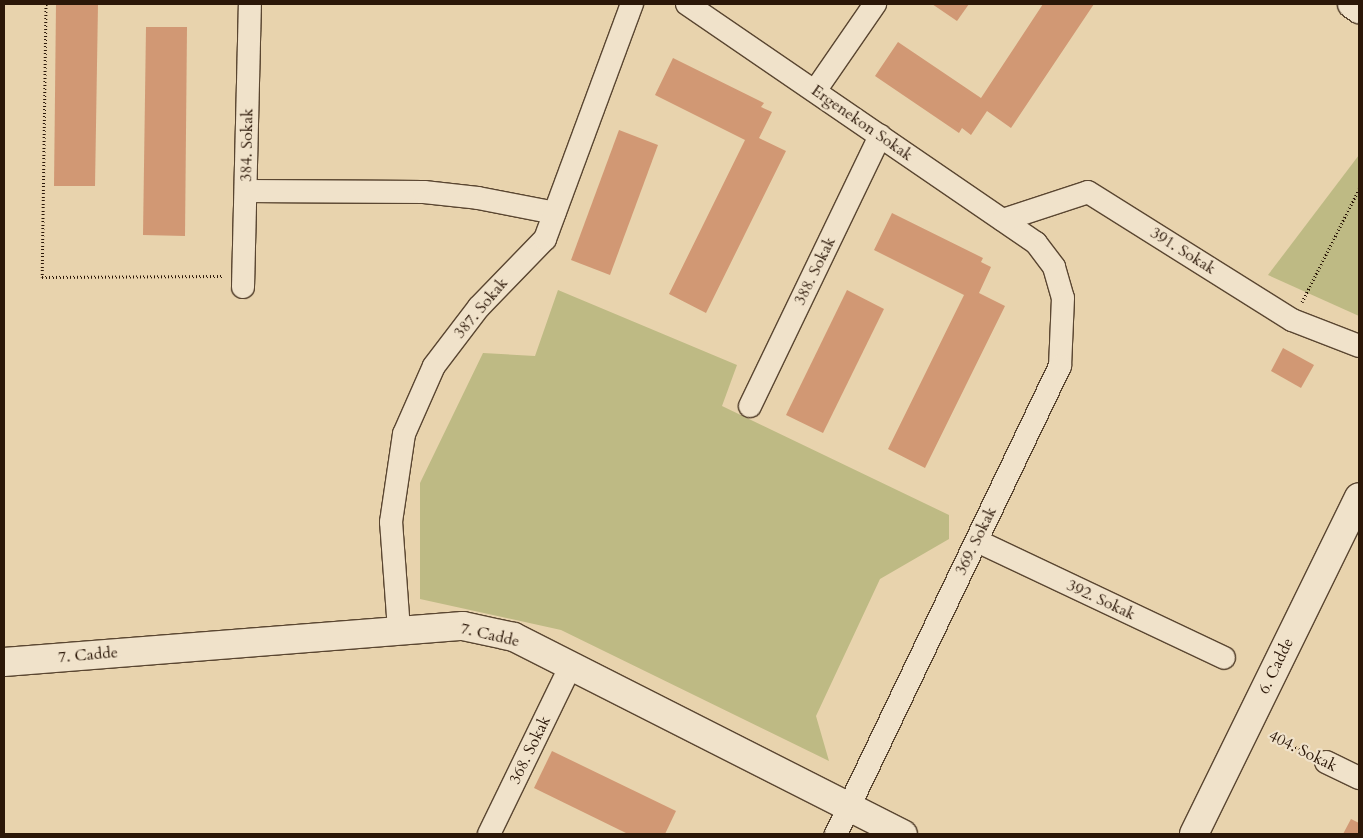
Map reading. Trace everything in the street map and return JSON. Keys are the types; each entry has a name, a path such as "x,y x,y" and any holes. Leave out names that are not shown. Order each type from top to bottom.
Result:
{"street":[{"name":"384. Sokak","path":"244,282 250,4"},
{"name":"387. Sokak","path":"398,630 391,522 404,434 434,366 479,307 545,239 632,4"},
{"name":"Ergenekon Sokak","path":"687,4 1036,243"},
{"path":"815,91 875,4"},
{"path":"1352,4 1359,9"},
{"name":"388. Sokak","path":"750,406 880,136"},
{"path":"246,191 424,192 478,198 555,213"},
{"name":"391. Sokak","path":"1003,220 1088,192 1292,320 1359,346"},
{"name":"369. Sokak","path":"836,834 1060,366 1063,298 1054,267 1036,243"},
{"name":"6. Cadde","path":"1194,834 1359,497 1359,492"},
{"name":"392. Sokak","path":"977,541 1224,658"},
{"name":"7. Cadde","path":"4,662 463,626 514,637 903,834"},
{"name":"368. Sokak","path":"489,834 571,665"},
{"name":"404. Sokak","path":"1326,762 1359,778"}],"path":[{"path":"46,4 42,277 244,282"},
{"path":"1292,320 1359,189"},
{"name":"404. Sokak","path":"1248,724 1326,762"}],"shaded area":[{"path":"1359,155 1359,316 1268,275"},
{"path":"558,290 737,365 722,406 949,515 949,539 880,579 816,716 829,761 561,630 420,599 420,483 483,353 535,356"}],"building":[{"path":"56,4 98,4 95,186 54,186"},
{"path":"932,4 969,4 957,21"},
{"path":"1043,4 1094,4 1011,128 987,111 971,135 962,128 959,133 875,76 898,42 981,98"},
{"path":"146,27 187,27 185,236 143,235"},
{"path":"673,58 764,103 761,107 772,112 759,138 786,151 706,313 669,294 745,140 655,95"},
{"path":"619,130 658,145 610,275 571,260"},
{"path":"892,213 983,258 981,262 991,267 979,293 1005,306 925,468 888,449 964,295 874,250"},
{"path":"847,290 884,309 823,433 786,415"},
{"path":"1283,348 1314,365 1301,388 1271,371"},
{"path":"552,751 676,811 665,834 628,834 534,788"},
{"path":"1351,819 1359,823 1359,834 1343,834"}]}
